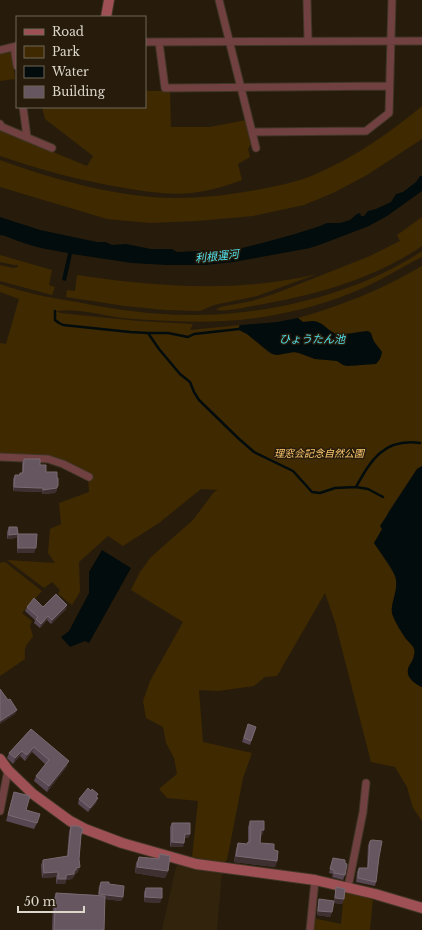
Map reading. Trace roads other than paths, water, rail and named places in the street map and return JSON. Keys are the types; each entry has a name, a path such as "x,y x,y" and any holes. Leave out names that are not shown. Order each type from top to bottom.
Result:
{"street":[{"path":"106,16 109,0"},
{"path":"219,0 256,148"},
{"path":"307,0 308,41"},
{"path":"253,132 366,132 389,113 392,0"},
{"path":"146,42 422,41"},
{"path":"159,42 165,88 389,86"},
{"path":"0,50 16,47"},
{"path":"23,108 27,137"},
{"path":"0,124 2,127 52,148"},
{"path":"0,457 48,459 63,464 89,477"},
{"path":"0,759 8,770 33,794 70,821 85,829 122,843 196,864 315,880 348,887 422,908"},
{"path":"0,811 8,770"},
{"path":"348,887 363,812 366,783"},
{"path":"310,930 315,880"}],"water":[{"name":"利根運河","path":"420,176 422,176 422,191 387,216 369,226 310,248 234,262 205,265 166,265 132,263 72,254 66,281 62,280 68,253 32,246 0,235 0,217 40,230 97,242 106,242 112,245 126,244 151,249 172,249 177,252 242,248 295,234 327,223 340,223 350,220 360,213 361,216 364,216 368,211 391,202 396,194 403,192 416,182"},
{"name":"ひょうたん池","path":"298,318 303,322 317,322 339,335 368,331 371,333 374,342 382,352 380,359 376,364 347,366 337,361 315,359 294,352 277,355 272,354 247,334 239,330 239,326 241,325 277,322"},
{"path":"422,466 422,687 413,682 409,676 408,670 414,656 414,649 401,631 392,613 396,584 395,575 374,543 382,529 380,526 417,469"},
{"path":"102,550 131,568 89,643 85,641 70,647 61,637 69,631 89,593 89,572"}],"waterway":[{"path":"55,311 55,320 63,325 148,333 180,374 190,382 199,400 238,438 254,452 293,471 312,492 320,493 335,488 356,487 367,468 380,453 397,444 408,442 420,443"},
{"path":"149,333 168,333 188,337 194,334 239,329"},
{"path":"356,487 368,489 383,497"}],"park label":[{"name":"理窓会記念自然公園","path":"319,453"}]}
